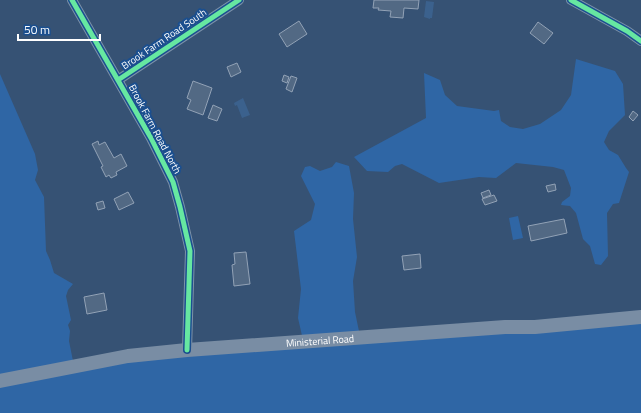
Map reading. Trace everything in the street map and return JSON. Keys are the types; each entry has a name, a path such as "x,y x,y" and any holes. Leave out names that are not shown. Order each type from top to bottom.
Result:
{"main road":[{"name":"Ministerial Road","path":"0,381 128,356 187,350 505,326 535,327 641,317"}],"street":[{"name":"Brook Farm Road North","path":"72,0 151,138 167,170 180,207 190,251 187,350"},
{"name":"Brook Farm Road South","path":"118,80 239,0"},
{"path":"571,0 627,31 641,41"}],"shaded area":[{"path":"426,1 434,2 432,18 430,19 424,17"},
{"path":"576,59 615,71 623,84 625,115 609,131 604,142 609,150 618,155 629,172 619,203 613,204 607,213 608,256 601,265 595,264 590,246 583,239 576,213 570,206 561,205 562,202 570,196 571,188 564,170 553,167 516,163 496,178 479,177 439,183 402,164 395,166 388,172 367,171 354,157 426,118 424,73 440,80 445,95 457,106 494,111 499,110 501,121 510,127 523,129 540,124 561,110 571,95"},
{"path":"0,74 35,154 38,170 35,180 44,197 46,251 54,273 73,284 68,290 66,296 71,320 68,325 70,331 69,341 74,366 303,340 298,318 301,289 294,231 311,220 315,204 301,176 305,167 310,166 320,171 332,167 336,162 349,166 354,193 353,219 357,257 353,281 355,312 360,336 641,317 641,413 0,413"},
{"path":"243,98 250,115 242,118 237,105 235,106 234,103"},
{"path":"518,216 523,238 513,240 509,218"}],"building":[{"path":"374,0 419,0 418,9 404,8 403,18 390,17 391,11 373,8"},
{"path":"299,21 307,34 287,47 279,34"},
{"path":"538,22 553,33 544,44 530,33"},
{"path":"237,63 241,72 231,77 227,67"},
{"path":"284,75 289,77 287,83 282,81"},
{"path":"291,76 297,78 292,92 286,89"},
{"path":"193,81 212,88 203,115 187,109 191,100 187,98"},
{"path":"213,105 222,109 217,121 208,118"},
{"path":"633,111 638,115 633,121 629,117"},
{"path":"98,141 99,145 105,142 114,158 121,154 127,166 116,172 117,175 111,178 109,175 106,177 101,167 103,166 92,144"},
{"path":"555,184 556,190 548,192 546,186"},
{"path":"489,190 491,195 483,198 481,193"},
{"path":"128,192 134,203 119,210 114,199"},
{"path":"494,195 497,201 485,205 482,199"},
{"path":"103,201 105,208 98,210 96,203"},
{"path":"564,219 567,233 531,241 528,226"},
{"path":"246,252 250,284 234,286 232,265 235,264 234,253"},
{"path":"420,254 421,268 404,270 402,256"},
{"path":"104,293 107,310 87,314 84,297"}],"cycle path":[{"path":"72,0 151,138 173,182 190,251 187,350"},
{"path":"118,80 239,0"},
{"path":"571,0 627,31 641,41"}]}
